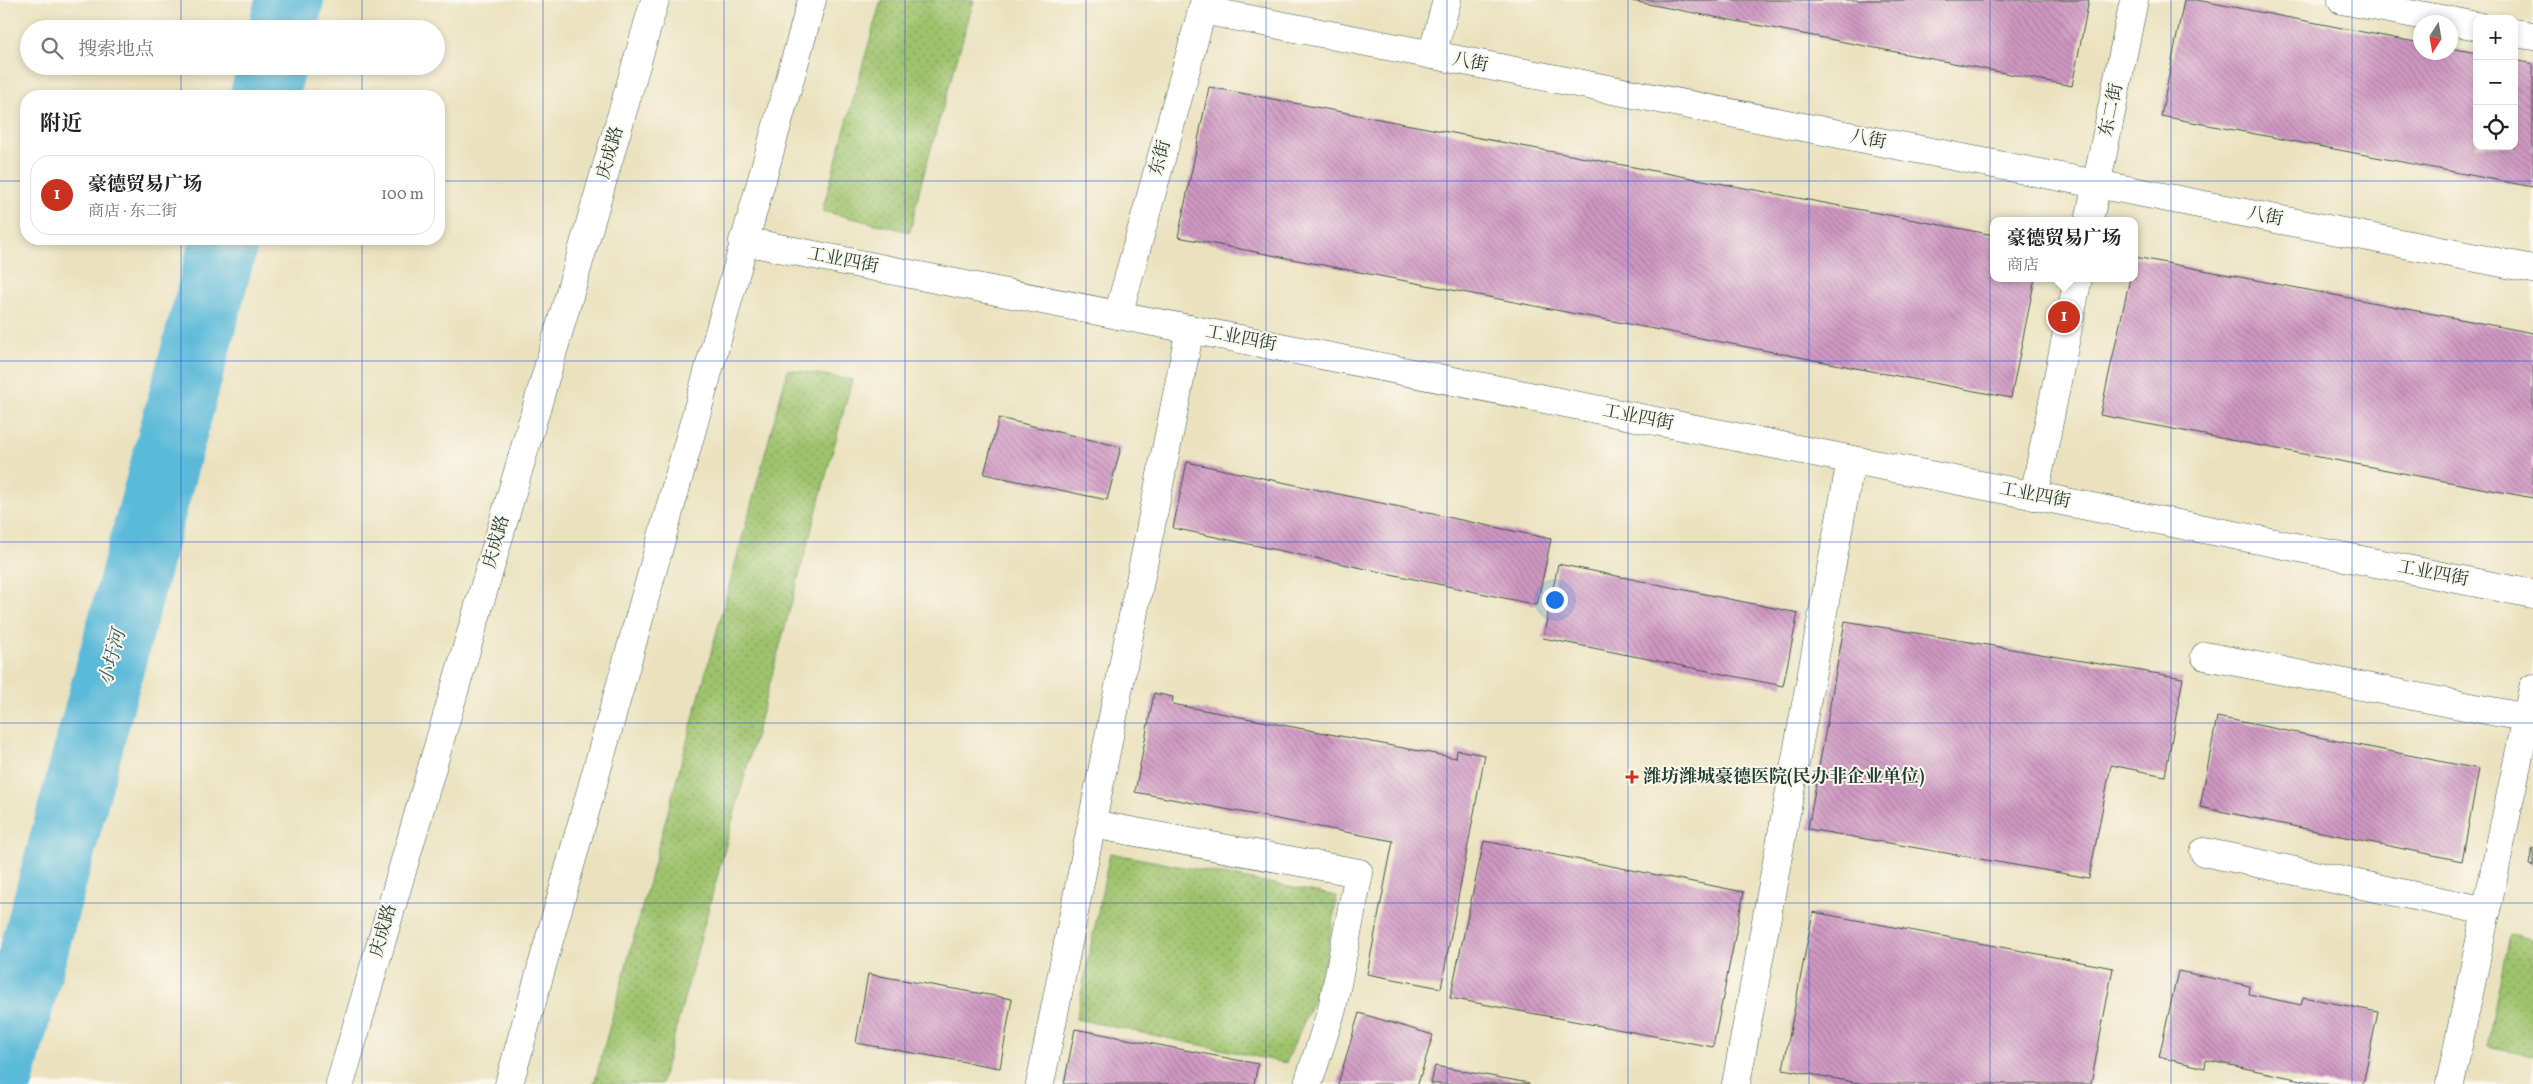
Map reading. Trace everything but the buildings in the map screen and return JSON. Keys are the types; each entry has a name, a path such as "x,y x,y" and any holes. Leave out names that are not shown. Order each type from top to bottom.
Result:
{"street":[{"name":"庆成路","path":"340,1084 655,0"},
{"path":"509,1084 743,241 812,0"},
{"path":"1432,55 1447,0"},
{"name":"东二街","path":"2090,217 2134,0"},
{"path":"2342,0 2473,25"},
{"name":"八街","path":"1204,5 1432,55 2533,269"},
{"name":"东街","path":"1118,315 1204,5"},
{"path":"2518,34 2533,36"},
{"name":"工业四街","path":"743,241 2533,594"},
{"path":"2034,496 2077,282"},
{"path":"1040,1084 1190,330"},
{"path":"1736,1084 1851,460"},
{"path":"2205,656 2530,719"},
{"path":"2450,1084 2530,719 2533,688"},
{"path":"1092,824 1359,873 1332,1009 1308,1084"},
{"path":"2204,852 2487,911"}],"green space":[{"path":"881,0 974,0 920,187 910,232 822,211"},
{"path":"788,369 852,380 661,1084 594,1084"},
{"path":"1110,853 1337,896 1322,980 1286,1063 1076,1019"},
{"path":"2509,934 2533,939 2533,1056 2487,1047"}],"waterway":[{"name":"小圩河","path":"284,20 290,0"},
{"name":"小圩河","path":"266,90 270,75"},
{"name":"小圩河","path":"0,1077 223,245"}],"place":[{"name":"豪德贸易广场","path":"2064,317"},
{"name":"潍坊潍城豪德医院(民办非企业单位)","path":"1632,777"}]}
